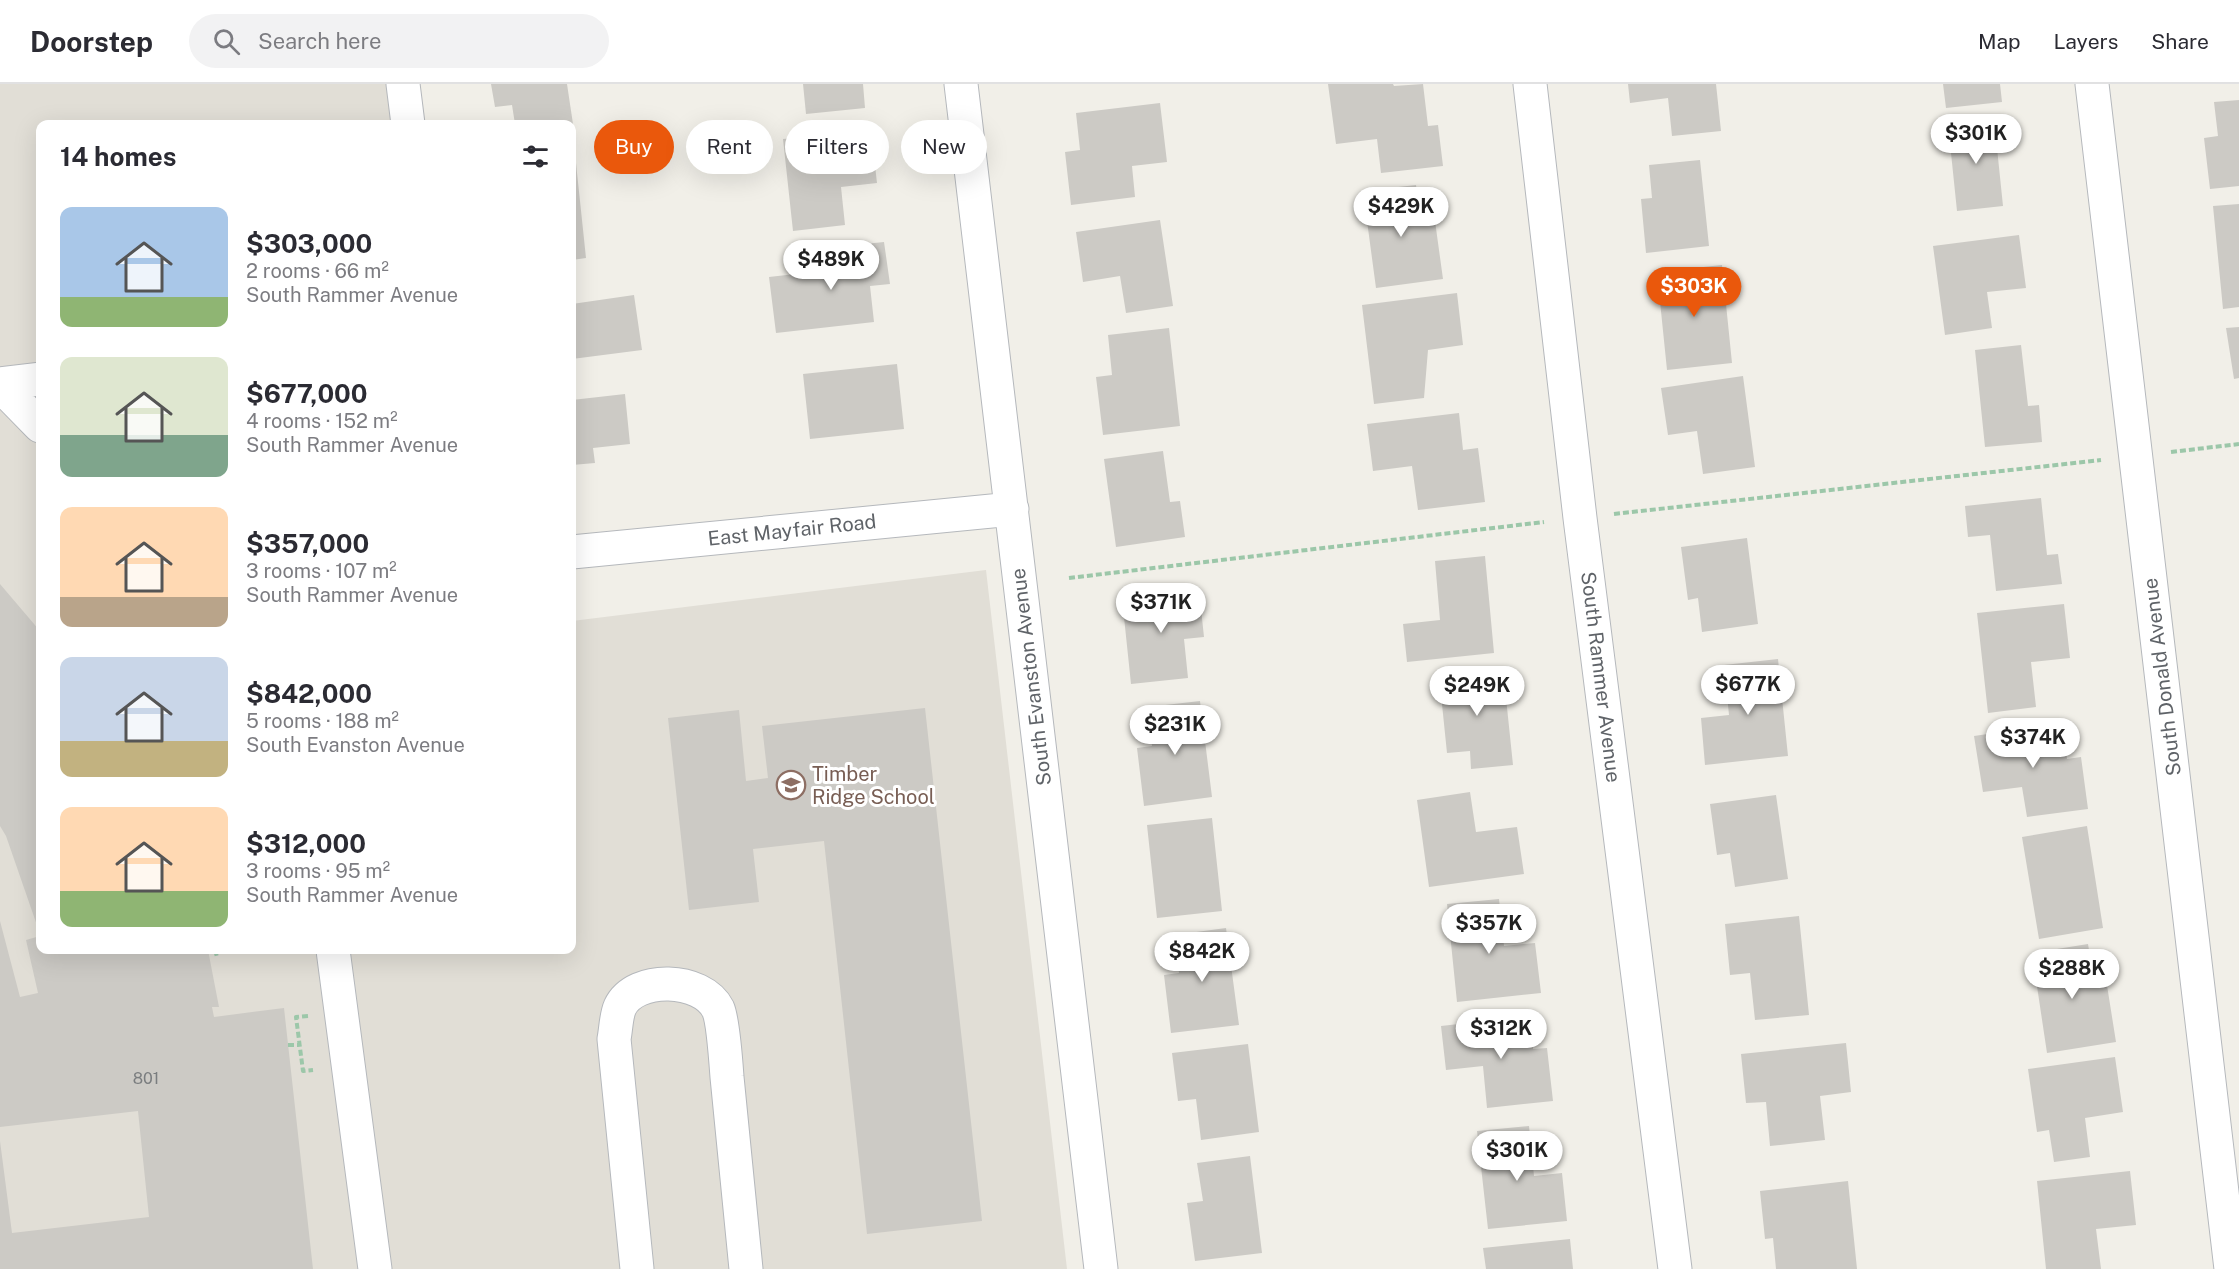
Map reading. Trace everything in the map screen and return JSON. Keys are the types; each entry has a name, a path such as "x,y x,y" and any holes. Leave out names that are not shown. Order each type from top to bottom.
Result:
{"street":[{"path":"403,84 408,120"},
{"name":"South Evanston Avenue","path":"962,84 1101,1269"},
{"name":"South Rammer Avenue","path":"1530,84 1581,518 1675,1269"},
{"name":"South Donald Avenue","path":"2092,84 2231,1269"},
{"path":"0,385 36,380"},
{"path":"0,385 36,422"},
{"name":"East Mayfair Road","path":"576,552 1012,509"},
{"path":"334,954 375,1269"},
{"path":"637,1269 614,1039 620,1006 637,989 665,983 689,986 710,999 718,1010 746,1269"}],"path":[{"path":"1070,578 2239,444"},
{"path":"288,1045 299,1045"}],"shaded area":[{"name":"Timber Ridge School","path":"0,84 390,84 394,120 36,120 36,954 576,954 576,621 986,570 1067,1269 0,1269"}],"building":[{"path":"491,84 567,84 572,120 514,120 512,105 495,107"},
{"path":"803,84 863,84 865,108 806,114"},
{"path":"1328,84 1393,84 1394,86 1423,84 1428,126 1438,125 1443,166 1381,173 1377,139 1336,144"},
{"path":"1628,84 1716,84 1721,131 1672,136 1668,98 1630,103"},
{"path":"1943,84 2000,84 2002,102 1946,108"},
{"path":"2239,100 2239,186 2210,189 2204,138 2218,136 2214,102"},
{"path":"1160,103 1167,162 1132,166 1135,197 1071,205 1065,152 1080,150 1076,113"},
{"path":"1994,119 2003,206 1957,211 1948,124"},
{"path":"1700,160 1709,246 1646,253 1641,199 1652,198 1649,165"},
{"path":"576,163 586,258 576,259"},
{"path":"787,174 876,174 877,183 841,187 845,225 793,231"},
{"path":"1416,185 1421,223 1435,221 1443,279 1376,288 1363,191"},
{"path":"2239,204 2239,307 2223,309 2213,206"},
{"path":"1160,220 1173,306 1126,313 1120,276 1083,282 1076,232"},
{"path":"2019,235 2026,288 1987,292 1992,328 1945,335 1933,246"},
{"path":"884,242 890,284 870,286 874,322 776,333 769,277 839,269 836,247"},
{"path":"1722,265 1732,363 1667,370 1657,272"},
{"path":"1457,293 1463,345 1428,350 1424,398 1374,404 1362,305"},
{"path":"634,295 642,350 576,358 576,303"},
{"path":"2239,327 2239,378 2234,379 2226,328"},
{"path":"1169,328 1180,426 1103,435 1096,377 1112,375 1108,335"},
{"path":"2021,345 2028,406 2039,405 2042,442 1985,447 1975,350"},
{"path":"897,364 904,429 810,439 803,374"},
{"path":"1743,376 1755,467 1703,474 1697,431 1668,435 1661,388"},
{"path":"625,394 630,444 593,448 595,463 576,465 576,400"},
{"path":"1459,413 1463,450 1478,448 1485,502 1418,510 1412,466 1373,471 1367,424"},
{"path":"1163,451 1170,502 1180,501 1185,537 1116,547 1104,459"},
{"path":"2041,498 2047,555 2058,554 2062,584 1996,591 1990,535 1968,537 1965,506"},
{"path":"1747,538 1758,624 1702,632 1698,598 1688,600 1681,547"},
{"path":"1485,556 1494,653 1407,662 1403,624 1440,620 1435,561"},
{"path":"0,584 36,626 36,922 6,836 0,826"},
{"path":"1199,590 1204,637 1184,639 1188,678 1131,684 1122,598"},
{"path":"2064,604 2070,658 2031,662 2036,707 1988,713 1977,613"},
{"path":"1778,659 1788,756 1705,765 1701,718 1729,715 1724,665"},
{"path":"1503,669 1513,765 1471,769 1470,751 1447,753 1439,675"},
{"path":"1200,701 1212,797 1144,806 1137,748 1152,746 1148,707"},
{"path":"925,708 982,1221 867,1234 824,841 753,849 759,902 689,910 668,718 739,710 746,781 768,778 762,726"},
{"path":"2062,723 2067,759 2081,757 2088,809 2027,817 2022,787 1983,792 1974,736"},
{"path":"1470,792 1476,832 1517,827 1524,874 1429,887 1417,800"},
{"path":"1776,795 1788,879 1735,887 1730,853 1717,855 1710,804"},
{"path":"1212,818 1222,911 1157,918 1147,825"},
{"path":"2087,826 2103,928 2039,939 2022,837"},
{"path":"1499,899 1504,946 1535,943 1541,993 1457,1002 1447,904"},
{"path":"1799,916 1809,1015 1755,1020 1750,973 1730,975 1725,924"},
{"path":"0,921 20,997 38,993 26,940 36,937 36,954 209,954 219,1007 212,1007 214,1017 284,1008 313,1269 0,1269 0,1141 12,1233 149,1217 138,1111 0,1127"},
{"path":"1226,928 1239,1025 1171,1033 1164,975 1179,973 1174,935"},
{"path":"2088,944 2094,981 2106,979 2116,1042 2047,1053 2032,953"},
{"path":"1530,1016 1533,1049 1547,1048 1553,1101 1487,1108 1483,1066 1446,1070 1441,1026"},
{"path":"1846,1043 1851,1092 1820,1096 1825,1140 1770,1146 1766,1102 1746,1103 1741,1054"},
{"path":"1248,1044 1259,1132 1201,1140 1196,1099 1178,1101 1172,1053"},
{"path":"2115,1057 2123,1112 2085,1118 2090,1157 2054,1162 2049,1130 2037,1132 2028,1069"},
{"path":"1529,1126 1534,1176 1562,1173 1567,1221 1488,1229 1477,1131"},
{"path":"1250,1156 1262,1253 1195,1261 1187,1203 1203,1201 1197,1163"},
{"path":"2130,1171 2136,1225 2096,1229 2101,1269 2046,1269 2037,1181"},
{"path":"1848,1181 1857,1269 1776,1269 1773,1238 1765,1239 1760,1191"},
{"path":"1570,1239 1573,1269 1486,1269 1483,1248"}],"place":[{"name":"Timber Ridge School","path":"791,785"}]}
